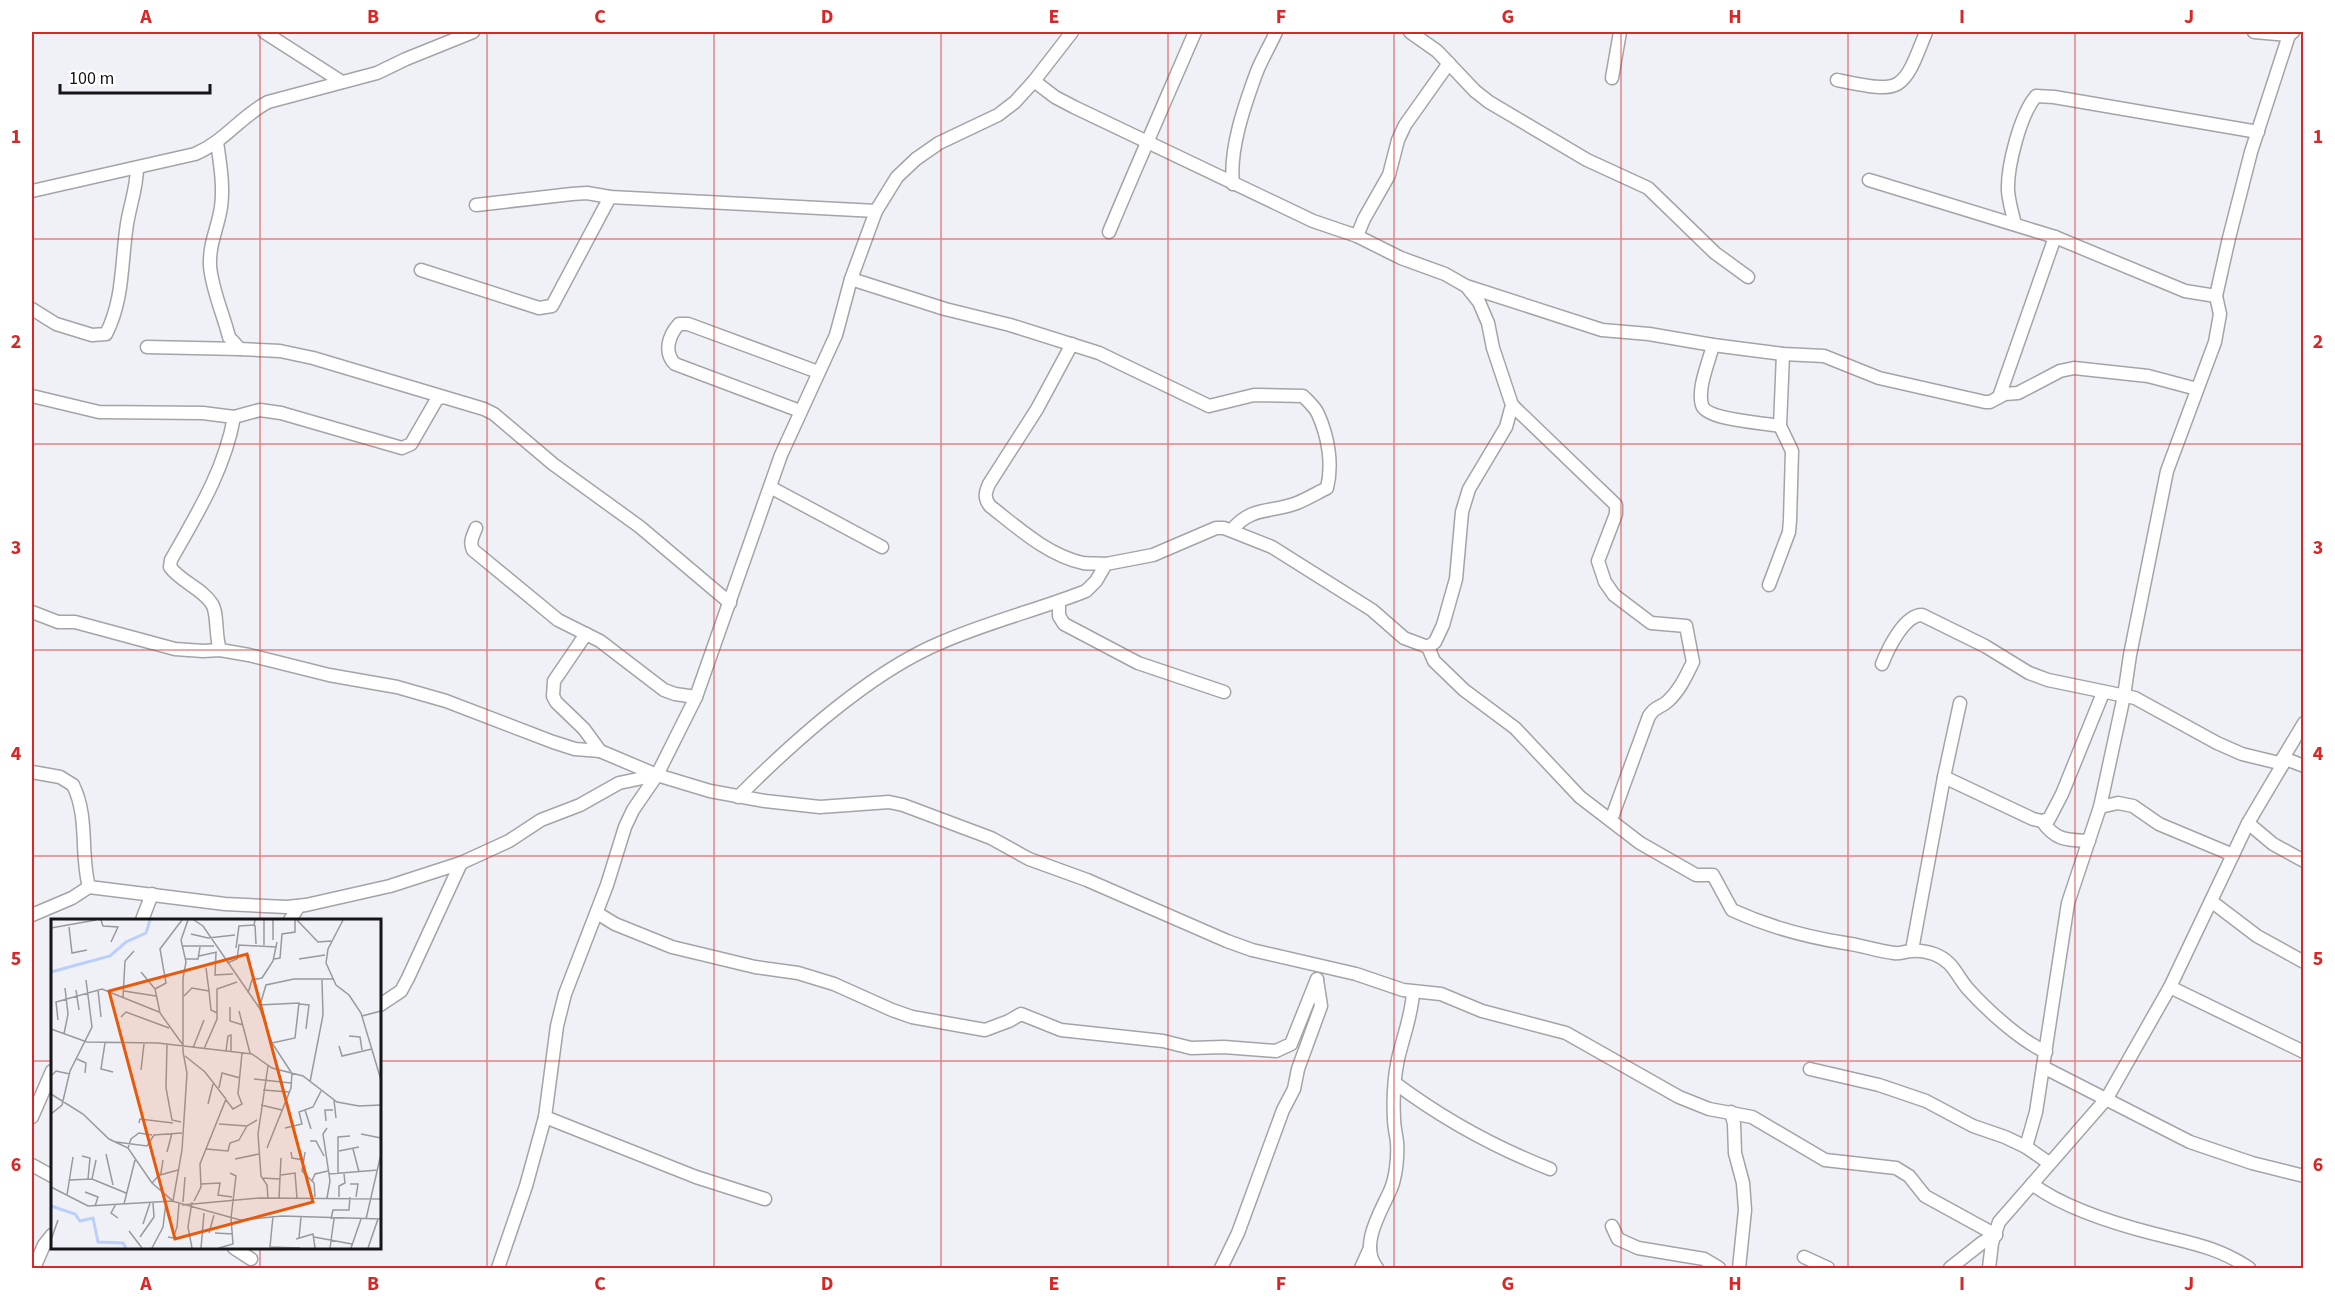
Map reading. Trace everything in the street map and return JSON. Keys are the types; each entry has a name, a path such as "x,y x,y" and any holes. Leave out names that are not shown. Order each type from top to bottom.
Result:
{"street":[{"path":"264,32 342,82"},
{"path":"32,191 195,154 217,142 254,109 268,102 377,73 473,32"},
{"path":"498,1269 526,1186 545,1117 557,1026 565,994 597,913 625,827 633,810 657,775 696,697 770,487 800,411 836,335 851,279 876,211 897,177 916,159 939,143 998,115 1015,102 1072,32"},
{"path":"1109,232 1147,141 1178,75 1194,32"},
{"path":"1233,184 1232,164 1240,129 1256,74 1276,32"},
{"path":"1410,32 1449,63 1475,91 1489,102 1587,160 1648,188 1715,253 1748,277"},
{"path":"1612,78 1620,32"},
{"path":"1838,80 1889,88 1898,85 1907,76 1914,63 1926,32"},
{"path":"2026,1147 2036,1112 2068,903 2100,807 2124,696 2167,471 2217,333 2220,314 2216,296 2229,238 2258,132 2291,33 2254,32"},
{"path":"1357,236 1389,175 1398,140 1405,125 1449,63"},
{"path":"1034,81 1055,98 1313,222 1357,236 1466,286 1602,330 1649,334 1783,354 1824,356 1879,378 1985,402 2005,394 2018,393 2060,371 2074,368 2148,376 2197,389"},
{"path":"2015,224 2008,193 2008,176 2024,118 2036,96 2054,97 2258,132"},
{"path":"217,142 221,207 211,244 212,282 229,337 240,349"},
{"path":"32,309 56,324 92,335 106,334 122,284 127,223 137,179 137,168"},
{"path":"1869,180 2055,237 2185,291 2216,296"},
{"path":"476,205 587,194 876,211"},
{"path":"421,270 546,309 552,306 610,197"},
{"path":"1999,398 2055,237"},
{"path":"851,279 945,309 1010,325 1112,358 1209,406 1254,395 1303,396 1317,412 1327,446 1331,471 1327,488 1296,504 1255,512 1239,520 1232,530"},
{"path":"1466,286 1479,302 1488,323 1493,348 1512,405 1616,505 1616,514 1598,561 1605,582 1614,595 1651,623 1686,626 1693,662 1678,690 1666,703 1654,708 1649,716 1611,820"},
{"path":"800,411 675,364 668,351 675,328 679,324 688,324 818,372"},
{"path":"1072,344 1037,410 985,492 990,506 1030,537 1055,552 1082,562 1106,564 1153,555 1216,528 1232,530 1272,548 1372,610 1404,638 1428,647 1434,661 1464,690 1515,728 1580,797 1640,843 1696,875 1713,875 1732,910 1829,941 1897,954 1912,950 1932,953 1948,960 1968,988 2014,1032 2033,1046 2046,1052"},
{"path":"1713,345 1703,383 1702,407 1708,413 1720,417 1780,426"},
{"path":"147,346 280,351 412,386 494,414 554,464 640,527 730,603"},
{"path":"1769,585 1789,532 1790,520 1792,451 1780,426 1783,354"},
{"path":"32,396 99,412 203,412 234,417 260,410 270,411 402,448 411,444 437,399 443,397"},
{"path":"1428,647 1435,642 1443,625 1456,579 1462,512 1469,489 1506,427 1512,405"},
{"path":"220,650 215,628 216,612 212,603 170,567 171,560 198,514 223,461 234,417"},
{"path":"770,487 882,547"},
{"path":"476,528 471,540 473,550 558,620 600,641 664,690 696,697"},
{"path":"738,797 777,759 823,721 902,663 938,643 1086,591 1096,581 1106,564"},
{"path":"1059,602 1059,616 1064,624 1138,663 1224,692"},
{"path":"32,612 58,622 75,622 175,649 220,650 292,664 346,679 397,687 446,701 553,742 575,749 600,751 657,775 738,797 820,807 889,802 903,805 991,838 1029,859 1087,880 1227,941 1313,965 1356,974 1413,992 1441,994 1482,1011 1566,1033 1679,1097 1709,1109 1742,1114 1762,1122 1825,1160 1896,1168 1903,1171 1925,1196 1996,1235"},
{"path":"1882,664 1892,642 1910,620 1916,615 1922,615 1985,646 2029,674 2103,693 2134,698 2242,754 2304,766"},
{"path":"586,634 554,681 553,696 556,702 584,729 600,751"},
{"path":"2042,821 2049,819 2054,812 2103,693"},
{"path":"1912,950 1960,703"},
{"path":"1989,1269 1999,1222 2107,1098 2170,987 2248,823 2304,723"},
{"path":"32,772 60,777 73,785 78,794 85,873 89,887"},
{"path":"32,915 72,898 89,887 225,904 299,906 390,886 461,863 509,841 542,820 580,805 619,783 657,775"},
{"path":"1944,777 2042,821 2047,829 2062,840 2089,841"},
{"path":"2100,807 2118,803 2133,806 2159,824 2233,855"},
{"path":"2248,823 2273,844 2304,861"},
{"path":"381,1004 401,991 405,985 461,863"},
{"path":"143,919 152,894"},
{"path":"2211,901 2257,936 2304,962"},
{"path":"291,919 299,906"},
{"path":"597,913 615,924 672,947 755,967 798,973 834,984 904,1015 985,1030 1021,1014 1061,1030 1081,1033 1163,1041 1191,1048 1224,1047 1276,1051 1291,1044 1317,979"},
{"path":"1221,1269 1238,1233 1283,1110 1294,1089 1298,1069 1321,1006 1313,965"},
{"path":"2170,987 2304,1052"},
{"path":"1377,1269 1373,1264 1370,1248 1371,1235 1390,1191 1397,1159 1394,1120 1395,1083 1397,1063 1409,1019 1413,992"},
{"path":"2043,1067 2190,1142 2252,1163 2304,1176"},
{"path":"1810,1069 1879,1085 1926,1101 1973,1126 2026,1147 2049,1163"},
{"path":"32,1117 51,1073"},
{"path":"1395,1083 1431,1109 1468,1131 1506,1152 1550,1169"},
{"path":"1731,1112 1734,1124 1735,1153 1743,1183 1745,1210 1739,1269"},
{"path":"545,1117 696,1177 765,1199"},
{"path":"32,1166 51,1176"},
{"path":"2031,1184 2061,1202 2153,1234 2222,1252 2249,1269"},
{"path":"1612,1226 1618,1239 1638,1248 1704,1259 1719,1269"},
{"path":"1950,1269 1983,1242 1996,1235"},
{"path":"34,1269 44,1245 51,1236"},
{"path":"1361,1269 1370,1248"},
{"path":"236,1249 251,1259"},
{"path":"1804,1257 1828,1269"}]}
